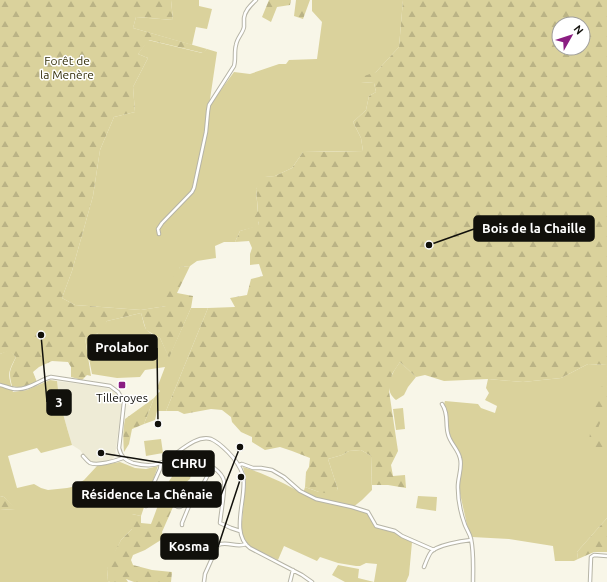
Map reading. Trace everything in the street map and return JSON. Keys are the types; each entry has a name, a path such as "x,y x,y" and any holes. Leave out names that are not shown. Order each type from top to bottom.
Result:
{"street":[{"path":"159,234 158,229 162,223 192,192 194,188 206,132 209,105 234,66 235,47 244,28 245,13 256,0"},
{"path":"0,385 16,389 25,388 51,377 110,386 118,392 124,402 119,448 123,458 132,463 141,465 155,465 161,463 185,446 206,438 223,446 239,465 243,476 244,486 240,524 242,539 253,550 293,570 312,582"},
{"path":"442,404 446,409 448,435 460,459 461,468 458,479 458,489 460,506 471,540 473,556 473,582"},
{"path":"83,456 94,464 100,464 123,458"},
{"path":"146,506 161,463"},
{"path":"239,465 242,464 253,468 272,470 316,500 352,507 368,512 376,526 395,531 402,536 434,550"},
{"path":"182,525 189,506 201,488 210,470 214,468 224,479 220,523 240,531"},
{"path":"183,504 189,506"},
{"path":"424,567 431,552 434,550 456,542 471,540"},
{"path":"204,582 205,574 218,545 222,543 242,546 246,544"},
{"path":"590,582 591,557 607,556"},
{"path":"290,582 293,570"}],"shaded area":[{"path":"57,381 88,384 106,388 116,393 122,404 115,456 112,459 98,463 92,462 86,458 80,450 72,445 58,394"}],"green space":[{"name":"Forêt de la Menère","path":"0,0 171,0 173,20 136,17 133,28 207,49 203,53 149,40 138,54 148,58 133,87 135,112 114,117 100,150 93,196 72,271 62,298 75,305 141,310 166,306 163,293 180,267 190,266 177,293 193,296 191,308 169,358 160,338 146,330 141,313 107,321 99,332 85,338 91,376 87,375 82,380 71,377 71,367 68,362 52,361 39,367 33,372 37,382 21,387 12,386 10,371 16,357 9,351 0,354"},
{"path":"171,0 199,0 199,6 212,9 207,29 196,27 192,45 133,28 136,17 173,20"},
{"path":"269,0 291,0 290,5 277,7 271,22 262,17"},
{"path":"296,0 310,0 303,19 294,16"},
{"path":"312,0 403,0 399,47 376,72 361,82 374,83 376,92 369,96 366,110 353,122 361,138 363,151 303,152 292,168 275,176 265,177 256,189 259,226 240,231 235,242 224,242 215,246 216,258 197,261 190,266 180,267 166,306 141,310 75,305 62,298 72,271 93,196 100,150 114,117 135,112 133,87 148,58 138,54 148,40 202,53 207,49 217,52 209,106 234,72 250,74 279,64 286,64 289,60 317,59 322,22 312,11"},
{"path":"403,0 607,0 607,365 588,364 561,378 523,382 488,379 444,381 425,375 416,377 400,362 392,374 389,391 398,451 391,465 393,476 405,475 406,488 388,485 372,485 371,456 361,450 349,451 342,455 328,459 338,490 331,494 305,487 306,472 309,467 310,458 280,447 265,450 252,442 252,437 241,432 232,422 231,417 222,410 211,409 184,414 178,411 166,411 208,308 235,307 230,298 247,295 251,279 263,276 259,264 250,265 250,254 252,248 249,241 235,242 240,231 259,225 259,222 253,219 258,211 256,189 260,180 263,177 275,176 292,168 303,152 363,151 361,138 353,122 366,110 369,96 376,92 374,83 361,82 361,77 376,72 399,47"},
{"path":"191,308 208,308 166,411 157,411 155,420 144,424 154,398 160,391 157,388 165,367 145,370 140,377 117,378 92,374 85,338 97,334 107,321 141,313 146,329 160,338 169,357"},
{"path":"9,350 16,357 9,374 13,392 27,390 50,380 57,381 61,405 72,445 41,453 37,448 8,456 17,488 34,484 48,490 72,487 84,480 97,466 120,462 135,468 146,469 158,466 141,516 132,514 132,529 121,540 107,569 108,581 110,582 0,582 0,510 15,509 4,497 0,496 0,354"},
{"path":"400,362 416,377 404,395 396,400 392,396 389,386 394,371"},
{"path":"588,364 607,365 607,518 577,552 578,559 574,561 555,561 553,546 509,539 472,537 467,525 459,489 462,464 448,430 447,412 444,404 445,401 478,404 481,408 495,413 497,406 485,400 489,393 486,388 488,379 523,382 561,378"},
{"path":"607,382 607,408 596,433 605,435 607,448 588,448 593,412 603,383"},
{"path":"154,398 144,424 132,429 129,444 124,452 123,435 125,419"},
{"path":"403,408 405,429 396,430 393,409"},
{"path":"161,439 163,453 146,456 144,441"},
{"path":"361,450 371,456 372,490 352,508 368,513 374,526 394,532 412,542 409,575 406,582 374,582 377,564 366,563 356,566 338,563 320,557 317,561 284,546 278,560 248,545 241,532 246,480 243,467 274,479 303,494 305,487 319,492 338,490 328,459 342,455 349,451"},
{"path":"198,457 198,461 192,470 190,479 177,490 172,504 173,507 162,532 164,538 145,550 133,555 131,560 133,565 152,570 172,572 171,582 134,582 126,579 128,582 108,581 108,564 121,540 132,529 132,514 141,516 141,523 151,524 164,491 172,476 184,464"},
{"path":"0,496 4,497 16,509 0,510"},
{"path":"418,496 437,497 436,511 416,508"},
{"path":"607,518 607,552 594,552 578,559 577,552"},
{"path":"338,565 359,569 358,578 374,582 345,582 332,575"}],"place":[{"name":"Bois de la Chaille","path":"429,245"},
{"name":"3","path":"41,335"},
{"name":"Tilleroyes","path":"122,385"},
{"name":"Prolabor","path":"158,424"},
{"name":"Résidence La Chênaie","path":"240,447"},
{"name":"CHRU","path":"101,453"},
{"name":"Kosma","path":"241,477"}]}
